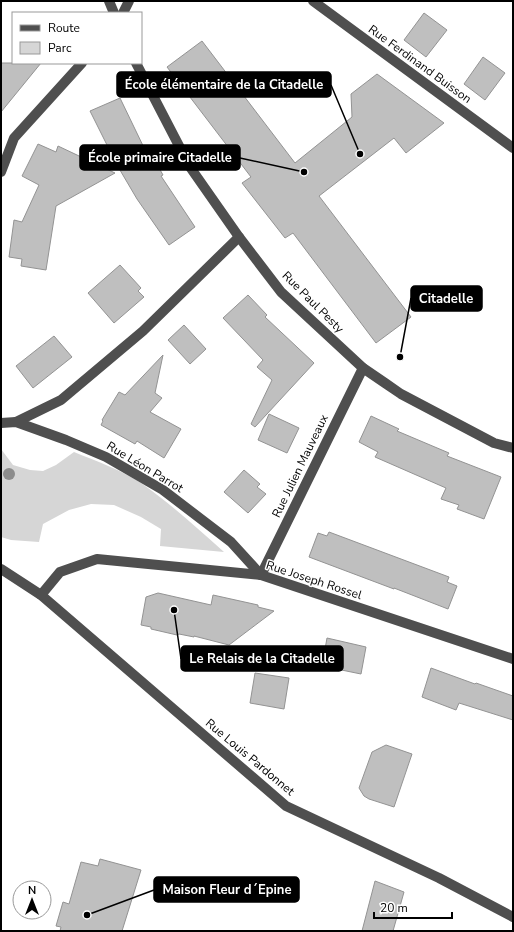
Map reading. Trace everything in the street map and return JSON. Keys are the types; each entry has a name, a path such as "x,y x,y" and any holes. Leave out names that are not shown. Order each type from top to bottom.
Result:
{"street":[{"path":"109,1 114,12"},
{"path":"124,12 129,1"},
{"name":"Rue Ferdinand Buisson","path":"313,1 513,148"},
{"path":"1,172 14,138 81,64"},
{"name":"Rue Paul Pesty","path":"137,64 190,166 239,237 281,292 363,368 401,394 494,443 513,448"},
{"name":"Rue Léon Parrot","path":"16,422 61,400 143,331 239,237"},
{"name":"Rue Julien Mauveaux","path":"261,575 363,368"},
{"name":"Rue Léon Parrot","path":"1,422 16,422 106,456 163,490 231,542 261,575"},
{"name":"Rue Joseph Rossel","path":"42,595 60,572 97,559 261,575 513,659"},
{"name":"Rue Louis Pardonnet","path":"1,569 42,595 286,806 439,878 513,917"}],"green space":[{"path":"1,449 13,465 30,470 43,471 56,465 74,452 100,462 141,483 184,516 224,552 160,546 161,529 141,517 114,505 91,504 69,510 43,524 39,542 11,540 1,537"}],"building":[{"path":"424,13 447,30 426,57 404,40"},
{"path":"202,41 295,163 352,117 351,94 377,74 444,123 406,153 394,138 319,196 411,317 376,343 293,233 285,238 242,183 251,177 167,67"},
{"path":"483,57 505,73 485,100 464,84"},
{"path":"1,63 40,64 1,112"},
{"path":"120,98 147,154 150,152 163,175 161,176 195,227 169,245 137,199 117,165 90,111"},
{"path":"38,144 56,152 58,146 115,173 56,206 46,270 21,266 22,259 9,257 14,220 22,222 39,185 22,176"},
{"path":"120,265 141,288 138,291 144,297 114,323 88,293"},
{"path":"248,295 267,315 265,317 314,363 255,427 251,424 272,380 257,367 263,360 223,318"},
{"path":"184,325 206,349 190,364 168,340"},
{"path":"54,336 72,357 33,388 16,366"},
{"path":"163,355 155,393 162,398 150,412 181,429 164,458 137,441 135,444 101,425 102,420 119,392 125,395"},
{"path":"269,414 299,428 287,453 258,440"},
{"path":"371,416 399,429 397,431 449,453 447,456 501,477 484,519 457,509 459,505 441,499 446,488 375,457 378,452 359,442"},
{"path":"244,470 260,484 257,487 266,494 248,513 224,492"},
{"path":"329,532 449,577 447,582 457,586 448,609 309,557 318,533 327,536"},
{"path":"158,593 211,605 213,595 258,605 258,607 274,611 229,645 194,636 177,635 141,625 146,597"},
{"path":"327,638 366,647 361,674 322,666"},
{"path":"431,668 513,696 513,720 459,703 456,710 422,697"},
{"path":"255,673 289,678 284,709 250,703"},
{"path":"386,745 412,754 394,807 369,799 364,796 359,788 372,752"},
{"path":"100,859 141,870 122,931 60,931 61,927 56,926 63,902 69,904 81,862 98,866"},
{"path":"375,881 404,892 393,931 362,931"}],"place":[{"name":"École élémentaire de la Citadelle","path":"360,154"},
{"name":"École primaire Citadelle","path":"304,172"},
{"name":"Citadelle","path":"400,357"},
{"name":"Le Relais de la Citadelle","path":"174,610"},
{"name":"Maison Fleur d´Epine","path":"87,915"}]}
